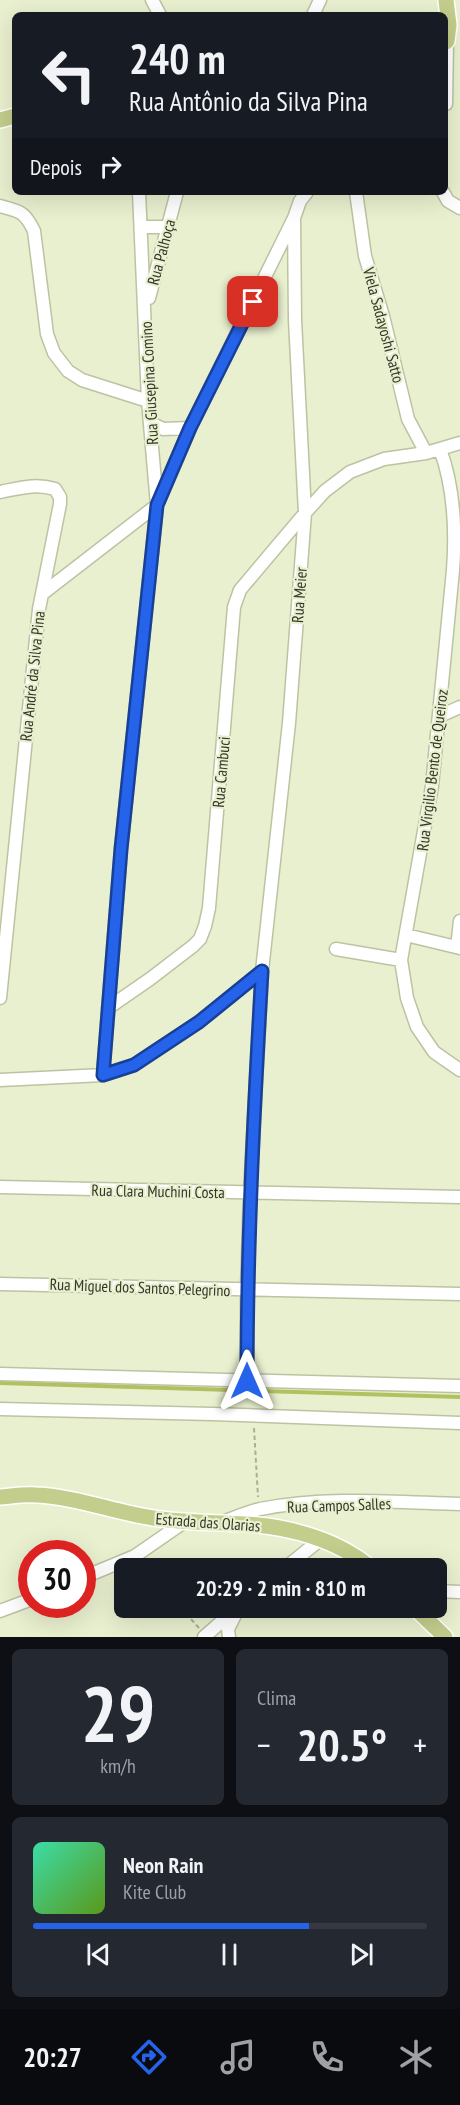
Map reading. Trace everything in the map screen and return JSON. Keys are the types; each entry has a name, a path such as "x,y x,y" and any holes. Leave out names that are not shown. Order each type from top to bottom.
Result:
{"main road":[{"name":"Estrada das Olarias","path":"0,1497 35,1495 59,1498 121,1513 184,1522 269,1526 321,1539 353,1558"},
{"path":"425,1618 444,1636"}],"street":[{"name":"Rua Giusepina Comino","path":"103,1075 121,849 157,505 148,401 139,195"},
{"name":"Rua Palhoça","path":"145,311 176,195"},
{"name":"Rua André da Silva Pina","path":"0,998 42,594 157,505 190,428 305,195"},
{"name":"Viela Sadayoshi Satto","path":"356,195 365,256 383,316 408,418 426,453"},
{"path":"445,195 448,201 460,208"},
{"path":"0,206 16,210 27,218 34,231 47,334 54,353 68,371 82,380 148,401"},
{"name":"Rua Meier","path":"247,1381 250,1193 262,971 289,723 305,513 295,320 294,218"},
{"path":"141,227 167,227"},
{"path":"151,423 163,429 190,428"},
{"name":"Rua Cambuci","path":"108,1008 193,946 200,939 205,926 209,908 234,607 240,590 325,491 350,472 384,459 426,453 460,443"},
{"name":"Rua Virgilio Bento de Queiroz","path":"440,449 449,477 457,568 432,786 401,960 407,998 417,1027 434,1052 460,1070"},
{"path":"0,492 31,485 42,485 55,489 60,496 59,515 42,594"},
{"path":"440,716 460,707"},
{"path":"406,935 458,948 460,921"},
{"path":"336,949 401,960"},
{"path":"0,1080 103,1075 134,1065 199,1022 262,971"},
{"name":"Rua Clara Muchini Costa","path":"0,1187 460,1197"},
{"name":"Rua Miguel dos Santos Pelegrino","path":"0,1284 460,1294"},
{"path":"0,1374 460,1386"},
{"path":"0,1409 460,1423"},
{"name":"Rua Campos Salles","path":"221,1523 258,1509 342,1502 460,1504"},
{"path":"96,1572 135,1556 184,1522"},
{"path":"298,1558 321,1539"},
{"path":"0,1611 18,1604"},
{"path":"205,1636 226,1618"},
{"path":"229,1637 228,1629 233,1618"}],"path":[{"path":"254,1416 258,1509"},
{"path":"190,1618 205,1636"}],"waterway":[{"path":"0,1383 460,1397"}],"route":[{"path":"247,1381 250,1193 262,971 199,1022 134,1065 103,1075 121,849 157,505 190,428 253,302"}]}
